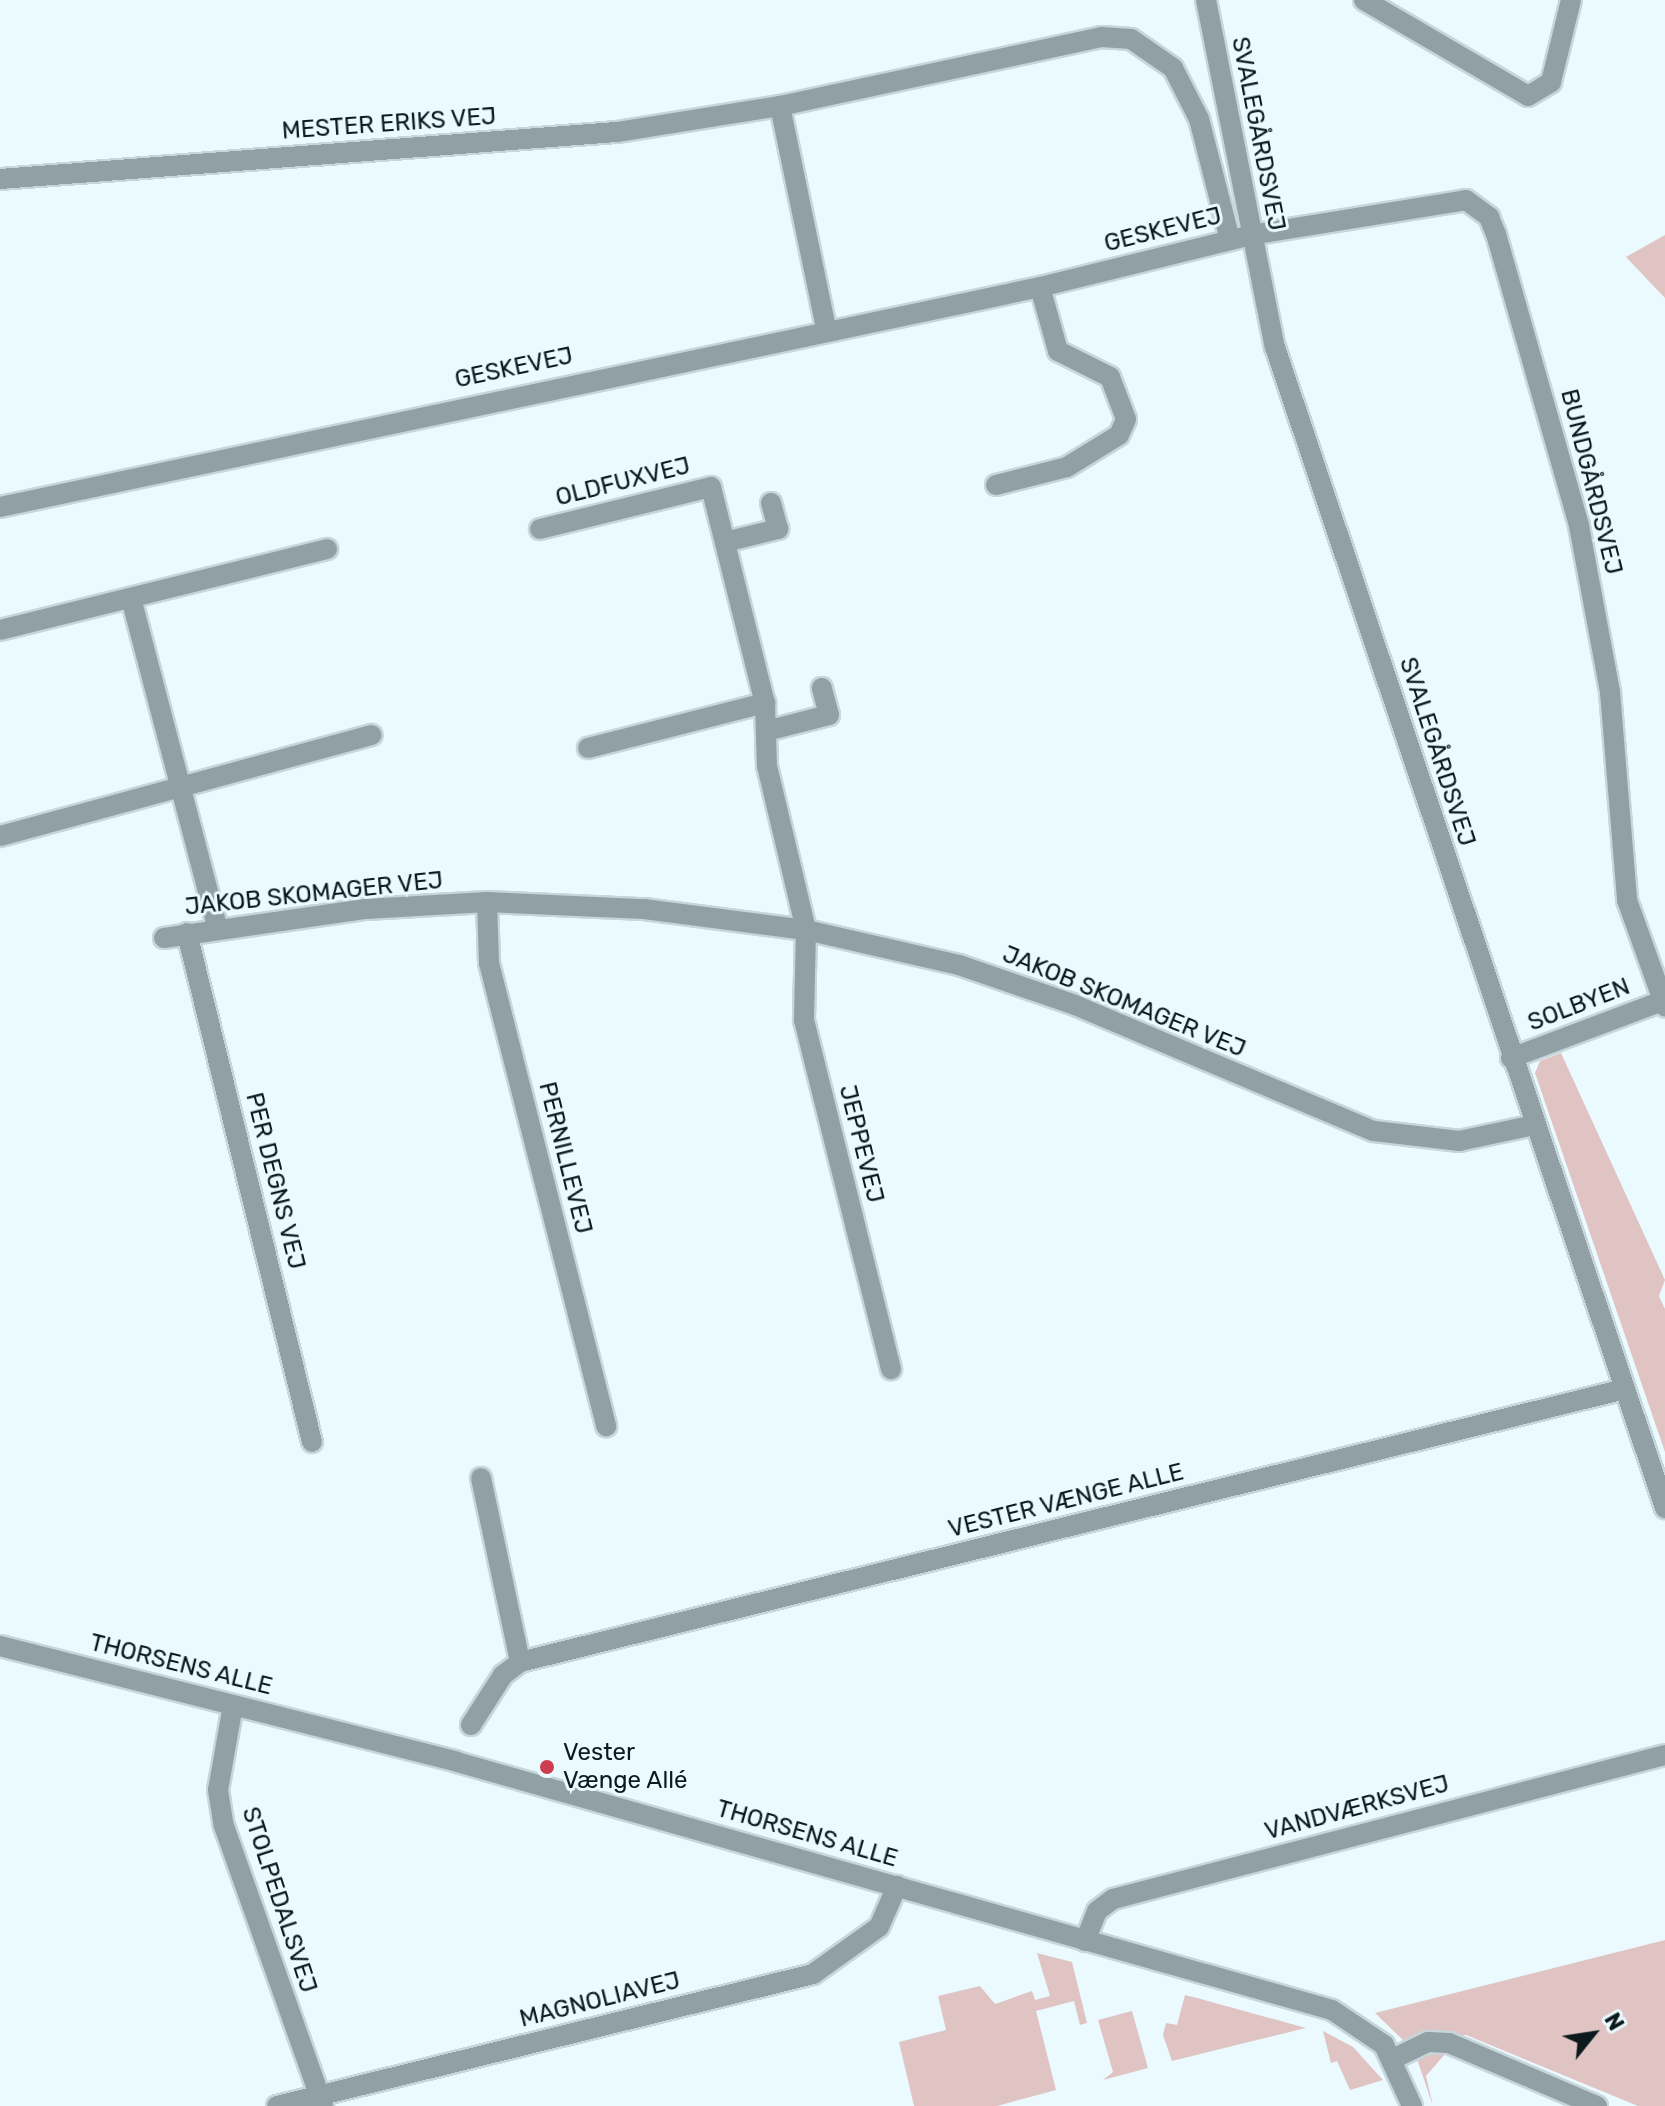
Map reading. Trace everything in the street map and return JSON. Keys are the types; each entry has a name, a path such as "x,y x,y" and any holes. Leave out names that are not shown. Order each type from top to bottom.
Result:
{"street":[{"name":"SVALEGÅRDSVEJ","path":"1206,0 1275,347 1511,1058 1665,1508"},
{"path":"1364,0 1528,96 1551,82 1571,0"},
{"name":"MESTER ERIKS VEJ","path":"0,179 617,132 780,106 1069,43 1131,39 1158,51 1185,87 1230,240"},
{"path":"780,106 826,329"},
{"name":"BUNDGÅRDSVEJ","path":"1251,235 1456,199 1489,217 1579,526 1610,692 1627,900 1664,1002"},
{"name":"GESKEVEJ","path":"0,507 826,329 1040,287 1251,235"},
{"path":"996,485 1067,467 1119,435 1126,419 1110,377 1058,351 1040,287"},
{"name":"OLDFUXVEJ","path":"540,529 711,487 765,703 767,766 806,930"},
{"path":"725,542 778,529 771,503"},
{"path":"0,630 327,549"},
{"path":"131,598 185,783 218,929"},
{"path":"766,731 829,715 822,688"},
{"path":"588,748 765,703"},
{"path":"0,836 185,783 371,735"},
{"name":"JAKOB SKOMAGER VEJ","path":"164,938 218,929 487,902 644,909 806,930 959,965 1075,1005 1374,1131 1459,1141 1534,1125"},
{"name":"PERNILLEVEJ","path":"487,902 489,963 606,1426"},
{"name":"JEPPEVEJ","path":"806,930 804,1020 891,1369"},
{"name":"PER DEGNS VEJ","path":"187,933 312,1442"},
{"name":"SOLBYEN","path":"1511,1058 1664,1002"},
{"name":"VESTER VÆNGE ALLE","path":"520,1662 1625,1389"},
{"path":"471,1725 503,1675 520,1662 481,1478"},
{"name":"THORSENS ALLE","path":"0,1646 233,1705 897,1886 1332,2010 1360,2024 1395,2058 1412,2106"},
{"name":"STOLPEDALSVEJ","path":"233,1705 218,1790 224,1826 321,2101"},
{"name":"VANDVÆRKSVEJ","path":"1085,1941 1097,1911 1113,1899 1665,1755"},
{"name":"MAGNOLIAVEJ","path":"277,2106 321,2101 813,1974 879,1927 897,1886"},
{"path":"1395,2058 1428,2042 1449,2043 1597,2106"}],"shaded area":[{"path":"1665,235 1665,298 1626,257"},
{"path":"1561,1053 1665,1280 1659,1296 1665,1309 1665,1452 1535,1073 1540,1061"},
{"path":"1665,1940 1665,2106 1638,2106 1466,2035 1406,2043 1375,2013"},
{"path":"1037,1953 1072,1962 1087,2023 1080,2025 1074,2001 1036,2011 1056,2090 997,2106 914,2106 899,2042 946,2030 938,1996 980,1986 995,2004 1032,1991 1035,2000 1050,1996"},
{"path":"1185,1995 1306,2028 1172,2061 1163,2035 1166,2023 1177,2025"},
{"path":"1132,2011 1148,2068 1103,2080 1113,2072 1098,2020"},
{"path":"1323,2031 1353,2047 1383,2080 1350,2090 1337,2061 1331,2063"},
{"path":"1431,2051 1446,2053 1426,2076 1433,2106 1417,2059"}],"place":[{"name":"Vester Vænge Allé","path":"547,1767"}]}
